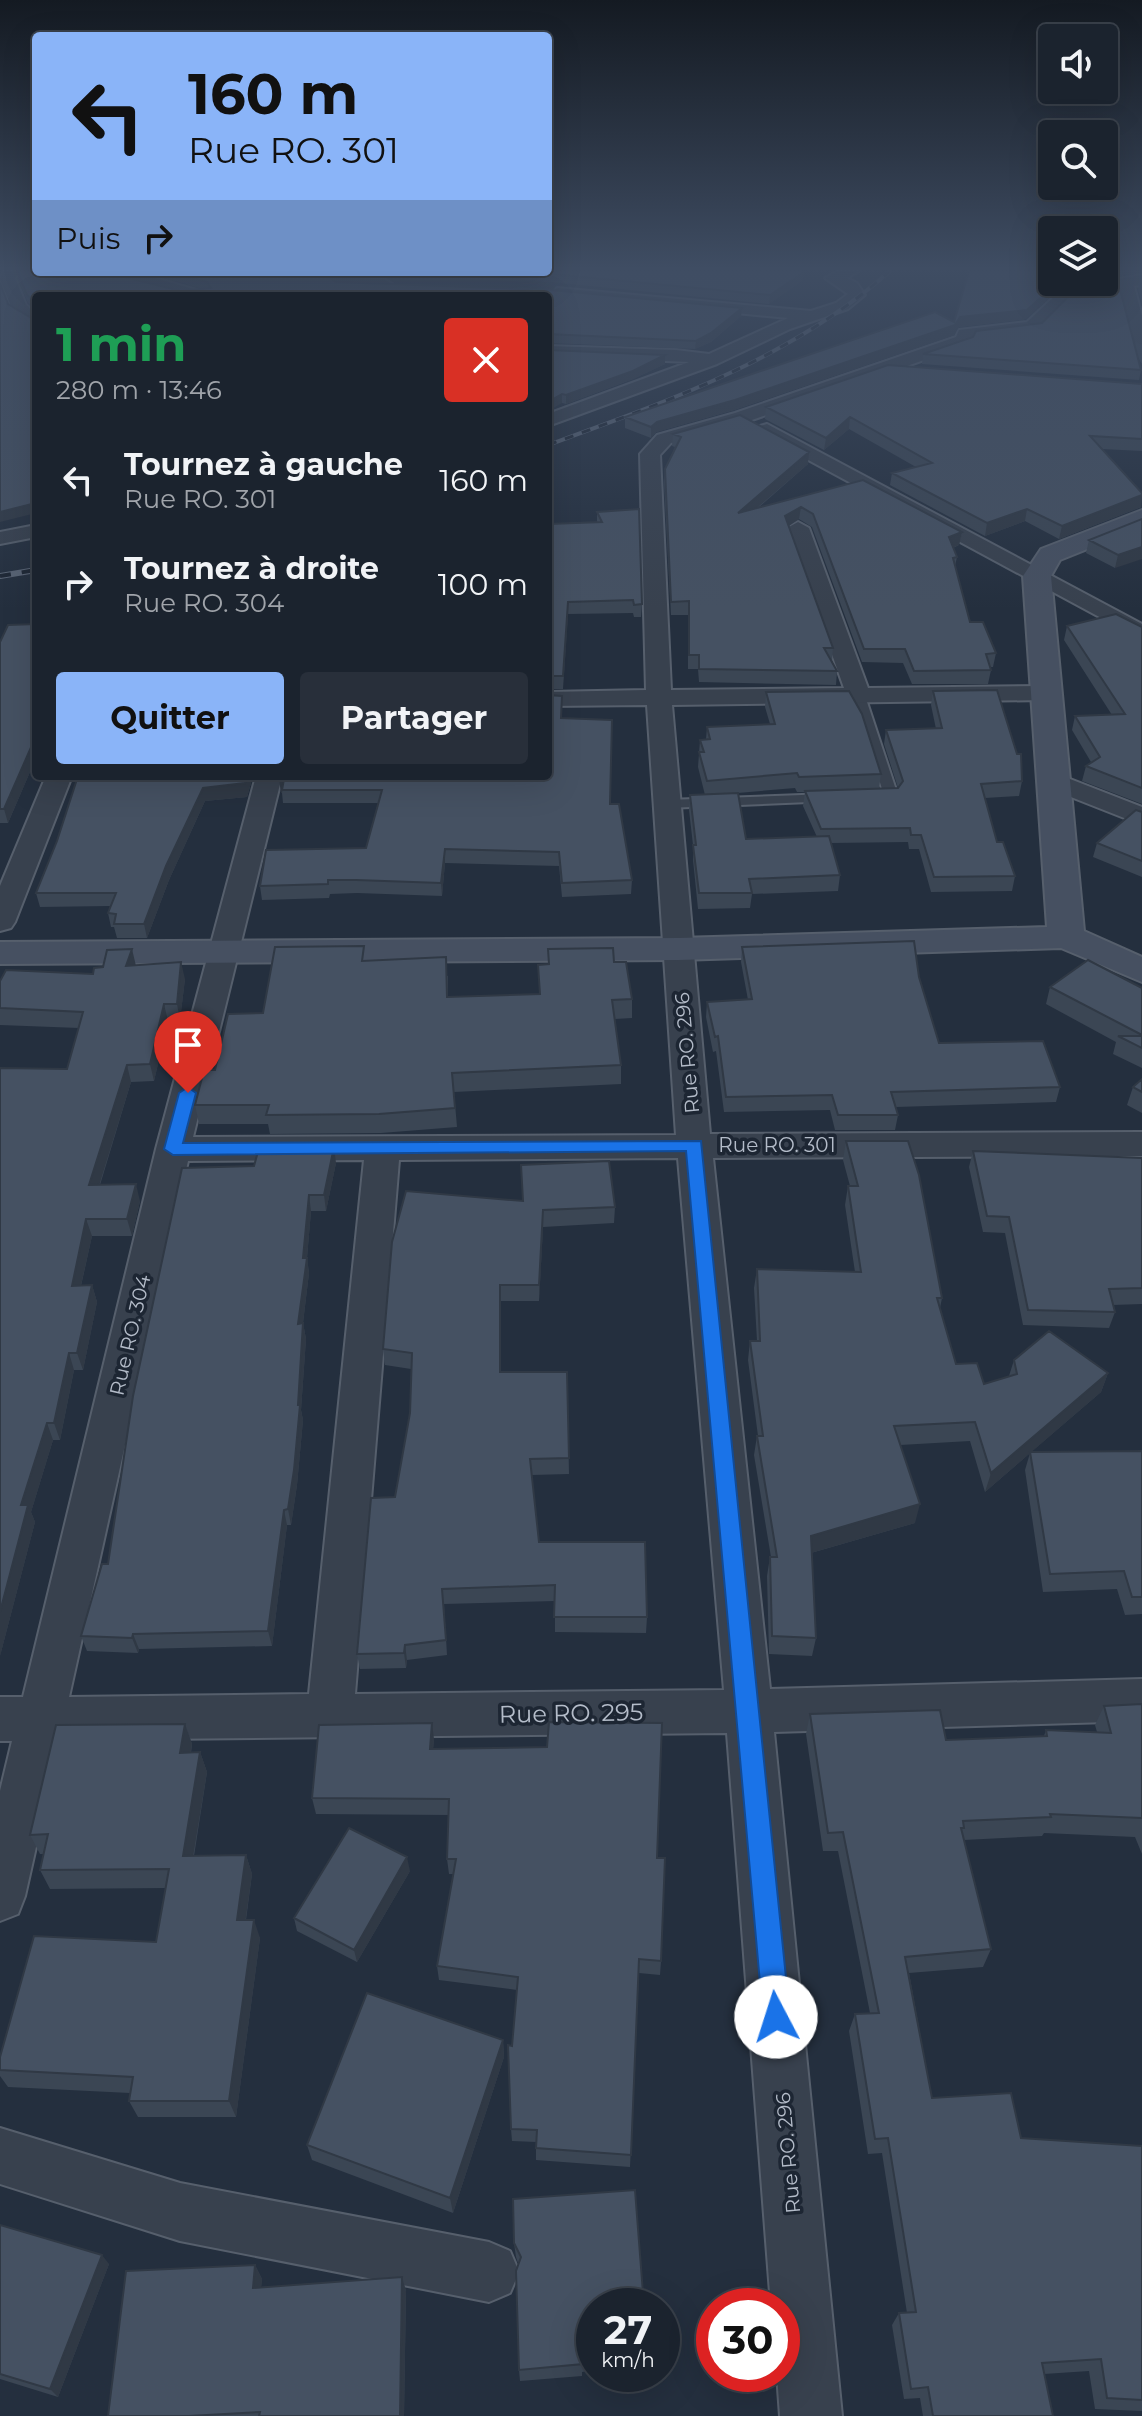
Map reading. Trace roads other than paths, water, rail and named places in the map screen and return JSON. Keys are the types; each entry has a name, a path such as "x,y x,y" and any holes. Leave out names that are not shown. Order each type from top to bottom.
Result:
{"street":[{"path":"552,419 646,384"},
{"path":"742,417 840,384"},
{"path":"742,417 1142,633"},
{"name":"Rue RO. 296","path":"742,417 664,439 650,454 659,700 694,1145 749,1711 811,2416"},
{"path":"1066,937 1037,576 1050,555 1142,518"},
{"path":"798,528 859,696"},
{"path":"0,538 32,532"},
{"path":"552,699 1045,693"},
{"path":"0,922 57,780"},
{"name":"Rue RO. 304","path":"0,1896 21,1719 225,953 268,780"},
{"path":"1052,780 1142,817"},
{"path":"0,953 679,949 1066,937 1142,971"},
{"name":"Rue RO. 301","path":"173,1149 1142,1144"},
{"path":"330,1715 383,1148"},
{"name":"Rue RO. 295","path":"21,1719 749,1711 1142,1700"},
{"path":"0,2156 180,2212 489,2272"}],"lane":[{"path":"859,696 891,796 859,797"},
{"path":"667,804 841,798"}],"railway":[{"path":"552,444 707,384"},
{"path":"0,576 32,571"}]}
